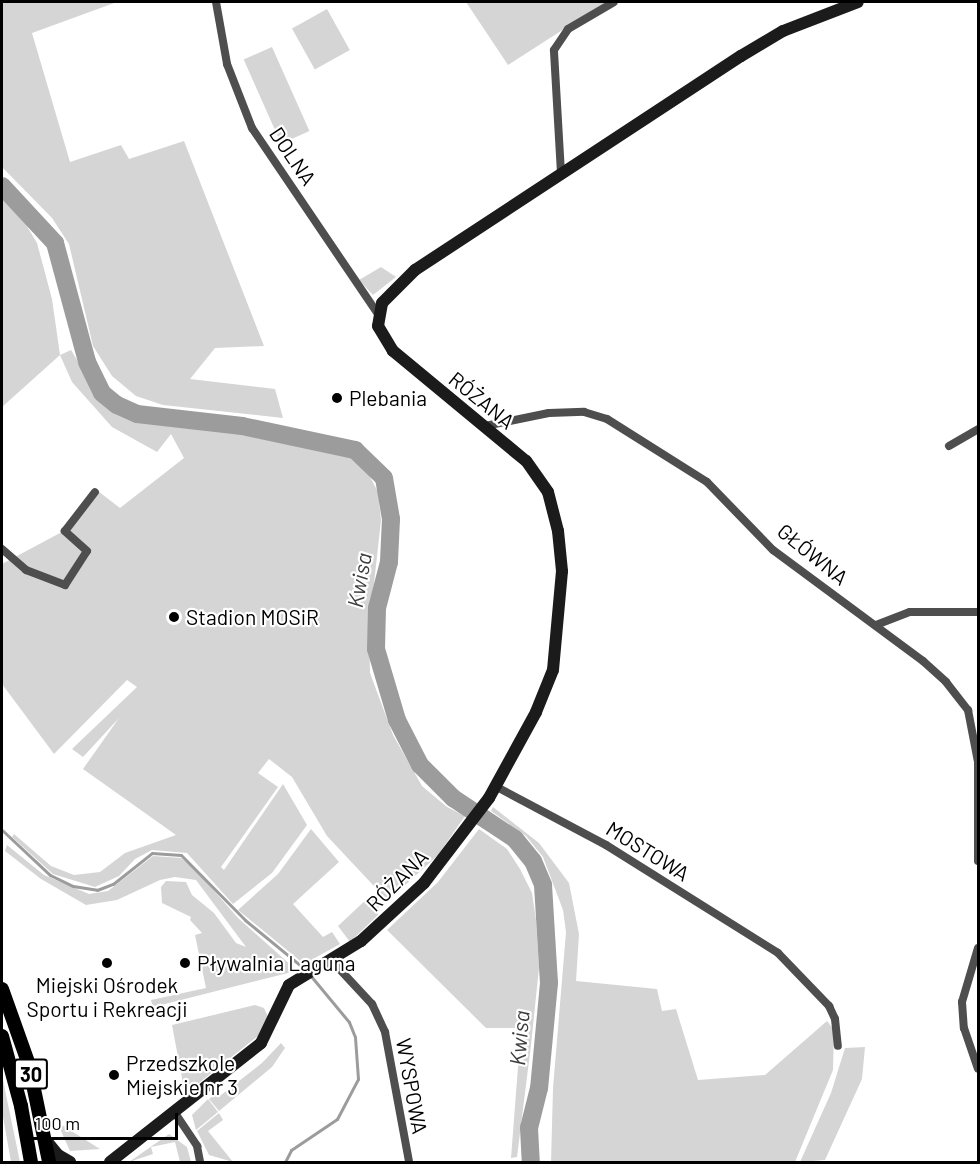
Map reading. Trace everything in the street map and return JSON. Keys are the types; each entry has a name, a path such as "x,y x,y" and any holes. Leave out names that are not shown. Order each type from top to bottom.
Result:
{"main road":[{"name":"30","path":"2,989 24,1047 49,1162"},
{"name":"30","path":"2,1036 14,1074 31,1162"}],"street":[{"name":"DOLNA","path":"216,2 227,64 252,128 378,314"},
{"path":"561,173 554,50 568,29 614,2"},
{"path":"378,314 388,296 415,270 561,173 783,31 858,2"},
{"name":"RÓŻANA","path":"175,1113 261,1043 270,1030 284,990 297,979 332,961 399,908 464,834 489,798 536,712 553,670 562,571 558,531 548,492 526,461 393,351 378,326 378,314"},
{"name":"GŁÓWNA","path":"485,426 549,413 584,412 607,419 707,482 773,550 876,625 946,682 968,710 978,762 978,861"},
{"path":"949,446 978,429"},
{"path":"2,549 26,570 66,585 87,551 65,531 94,492"},
{"path":"876,625 910,612 978,612"},
{"name":"MOSTOWA","path":"495,786 606,845 778,953 829,1006 836,1019 838,1046"},
{"path":"978,948 962,1002 964,1028 978,1069"},
{"name":"WYSPOWA","path":"332,961 372,1004 385,1032 409,1162"},
{"path":"110,1162 124,1149 175,1113 197,1146 200,1162"},
{"path":"44,1138 58,1155 70,1162"},
{"path":"98,1162 124,1149"}],"shaded area":[{"path":"2,2 117,2 32,33 70,162 121,145 129,159 184,141 264,346 215,348 190,379 275,389 283,418 163,405 136,396 112,376 93,346 69,244 52,218 2,167"},
{"path":"466,2 606,2 508,65"},
{"path":"327,9 350,50 315,69 292,28"},
{"path":"272,47 309,131 281,144 244,60"},
{"path":"2,194 13,203 37,243 52,299 60,355 2,407"},
{"path":"381,267 396,277 373,295 359,280"},
{"path":"71,350 101,400 124,417 228,432 354,458 367,471 378,492 381,520 369,629 370,673 393,735 422,786 447,807 465,816 438,855 388,901 327,836 292,777 269,759 258,773 278,787 221,867 224,870 283,784 307,825 272,873 233,904 187,853 152,850 135,859 119,876 95,887 53,874 12,837 14,834 51,866 74,875 100,872 125,853 176,835 83,769 119,718 83,757 72,749 137,687 127,680 54,754 2,684 2,564 60,533 94,488 120,508 184,458 171,434 157,452 112,427 72,382 60,355"},
{"path":"493,807 539,843 569,883 579,934 576,981 657,989 662,1011 676,1009 698,1080 765,1075 827,1021 834,1030 833,1070 795,1162 551,1162 553,1088 566,932 563,910 543,857 526,836 491,811"},
{"path":"311,829 339,862 293,904 323,937 332,932 340,944 304,964 238,910 278,874"},
{"path":"479,829 507,849 520,869 532,893 536,920 539,968 531,1045 517,1157 511,1158 521,1028 486,1028 387,930 438,882"},
{"path":"7,845 44,875 89,894 108,891 153,856 181,858 196,870 238,918 293,967 292,972 153,1007 151,1000 206,988 195,935 202,933 190,920 191,917 162,903 161,887 166,881 186,882 192,895 214,913 236,943 246,947 196,880 175,877 160,880 117,900 86,905 41,879 5,851"},
{"path":"370,896 379,905 378,915 350,942 338,926"},
{"path":"255,1005 264,1008 268,1017 258,1036 185,1094 172,1025"},
{"path":"281,1043 285,1048 272,1067 219,1111 209,1099 218,1092 221,1095 262,1063"},
{"path":"865,1047 862,1079 825,1160 800,1162 831,1093 845,1048"},
{"path":"2,1074 20,1162 11,1162 2,1111"},
{"path":"208,1099 218,1112 196,1130 192,1115"},
{"path":"219,1113 223,1120 208,1131 233,1162 209,1155 197,1131"},
{"path":"57,1122 100,1149 70,1151"},
{"path":"169,1134 187,1147 191,1162 180,1162 175,1142 151,1147 153,1154 129,1162"}],"waterway":[{"name":"Kwisa","path":"2,186 55,243 87,362 102,393 117,405 137,414 242,426 355,450 384,478 391,519 389,562 377,608 376,649 397,720 420,765 453,798 515,839 533,861 543,885 549,983 539,1088 529,1128 531,1162"},
{"path":"2,830 50,875 73,886 97,890 113,884 152,853 181,855 245,920 306,970"},
{"path":"285,1162 291,1150 337,1119 358,1079 355,1037 349,1022 310,975"}],"place":[{"name":"Plebania","path":"337,398"},
{"name":"Stadion MOSiR","path":"174,617"},
{"name":"Miejski Ośrodek Sportu i Rekreacji","path":"107,963"},
{"name":"Pływalnia Laguna","path":"185,963"},
{"name":"Przedszkole Miejskie nr 3","path":"114,1075"}]}
